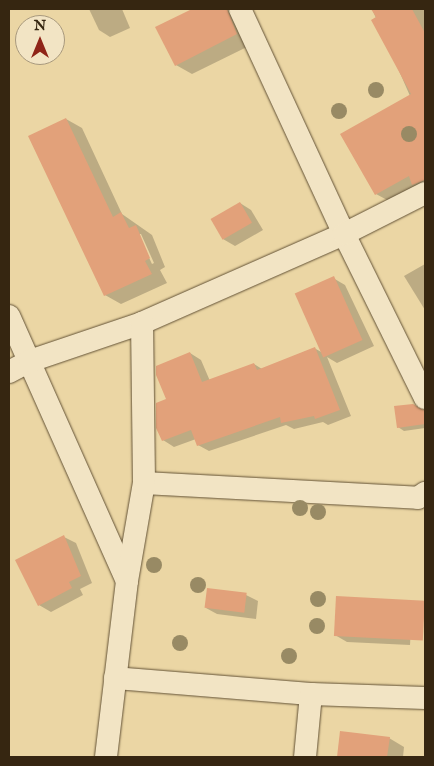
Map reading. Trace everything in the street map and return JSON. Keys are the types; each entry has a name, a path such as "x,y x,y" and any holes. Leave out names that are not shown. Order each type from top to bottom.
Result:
{"street":[{"path":"240,9 344,234 425,398"},
{"path":"9,372 30,361 142,323 344,234 425,193"},
{"path":"9,316 127,580"},
{"path":"106,757 127,580 144,483 142,323"},
{"path":"144,483 418,498 425,493"},
{"path":"115,678 311,694 425,698"},
{"path":"305,757 311,694"}],"building":[{"path":"192,9 227,9 237,34 175,66 155,27"},
{"path":"371,9 412,9 425,33 425,180 412,185 409,176 375,195 340,134 411,94 371,20 376,17"},
{"path":"66,118 113,217 121,212 129,228 136,225 150,258 145,261 152,274 104,296 28,136"},
{"path":"240,202 252,223 223,240 211,219"},
{"path":"334,276 362,340 323,357 295,293"},
{"path":"315,347 340,410 315,419 314,416 281,423 280,417 197,446 191,430 162,441 156,428 156,403 166,399 156,375 156,366 190,352 202,382 254,363 257,370"},
{"path":"413,404 425,411 425,424 397,428 394,406"},
{"path":"64,535 81,576 69,582 72,588 38,606 15,560"},
{"path":"207,588 247,593 244,613 205,608"},
{"path":"336,596 425,601 423,641 334,636"},
{"path":"340,731 390,737 387,757 337,757"}]}
